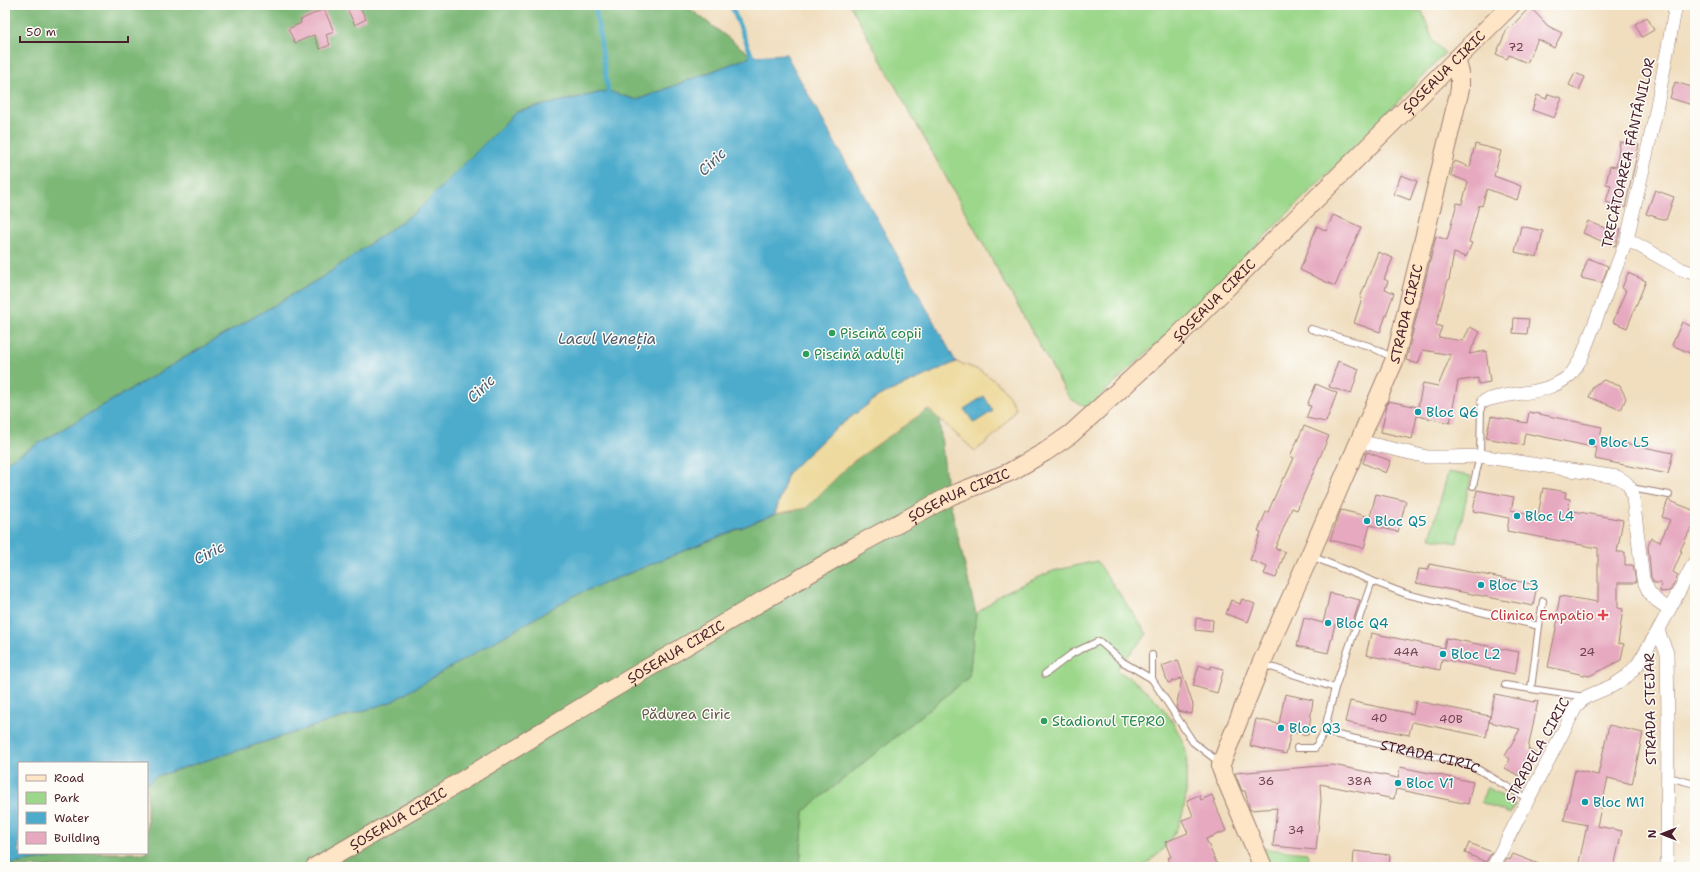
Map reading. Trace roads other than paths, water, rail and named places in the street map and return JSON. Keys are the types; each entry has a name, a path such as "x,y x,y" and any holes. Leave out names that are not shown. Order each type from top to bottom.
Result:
{"street":[{"name":"ȘOSEAUA CIRIC","path":"315,867 428,801 602,695 856,546 950,496 1010,472 1045,452 1071,434 1173,341 1511,5"},
{"name":"TRECĂTOAREA FÂNTÂNILOR","path":"1484,401 1529,393 1559,382 1571,374 1581,359 1627,239 1654,121 1676,5"},
{"name":"STRADA CIRIC","path":"1221,764 1261,664 1310,556 1395,359 1460,89 1460,73 1456,60"},
{"path":"1627,239 1681,269 1695,274"},
{"path":"1359,441 1427,456 1480,456 1617,477 1625,481 1631,488 1644,579 1649,592 1656,600 1669,609"},
{"path":"1658,631 1695,561"},
{"name":"STRADELA CIRIC","path":"1493,867 1577,706 1586,697 1614,685 1627,676 1638,664 1658,631"},
{"name":"STRADA STEJAR","path":"1658,631 1667,653 1667,867"},
{"path":"1221,764 1221,768 1263,867"}],"lane":[{"path":"1311,329 1369,346 1395,359"},
{"path":"1473,486 1480,456 1481,407 1484,401"},
{"path":"1631,488 1669,495"},
{"path":"1310,556 1406,594 1539,626"},
{"path":"1297,748 1315,748 1324,732 1335,688 1372,581"},
{"path":"1531,690 1539,626 1544,601"},
{"path":"1045,674 1073,653 1099,641 1122,662 1152,679 1193,742 1221,764"},
{"path":"1152,655 1152,679"},
{"path":"1261,664 1335,688"},
{"path":"1505,685 1586,697"},
{"name":"STRADA CIRIC","path":"1324,732 1469,764 1528,799"},
{"path":"1668,777 1695,784"}],"water":[{"name":"Lacul Veneția","path":"786,54 956,362 879,396 831,432 788,473 775,514 573,596 391,702 154,777 148,784 148,762 18,762 18,854 76,854 5,865 5,463 324,276 418,210 517,111 608,91 637,100 752,56"},
{"path":"984,396 993,411 974,423 964,409"}],"waterway":[{"path":"595,5 608,91"},
{"name":"Ciric","path":"731,5 752,56 757,59"},
{"name":"Ciric","path":"1357,5 1389,5"}],"place":[{"name":"Piscină copii","path":"832,333"},
{"name":"Piscină adulți","path":"806,354"},
{"name":"Bloc Q6","path":"1418,412"},
{"name":"Bloc L5","path":"1592,442"},
{"name":"Bloc L4","path":"1517,516"},
{"name":"Bloc Q5","path":"1367,521"},
{"name":"Bloc L3","path":"1481,585"},
{"name":"Clinica Empatio","path":"1603,615"},
{"name":"Bloc Q4","path":"1328,623"},
{"name":"Bloc L2","path":"1443,654"},
{"name":"Stadionul TEPRO","path":"1044,721"},
{"name":"Bloc Q3","path":"1281,728"},
{"name":"Bloc V1","path":"1398,783"},
{"name":"Bloc M1","path":"1585,802"}],"park label":[{"name":"Pădurea Ciric","path":"686,714"}]}
